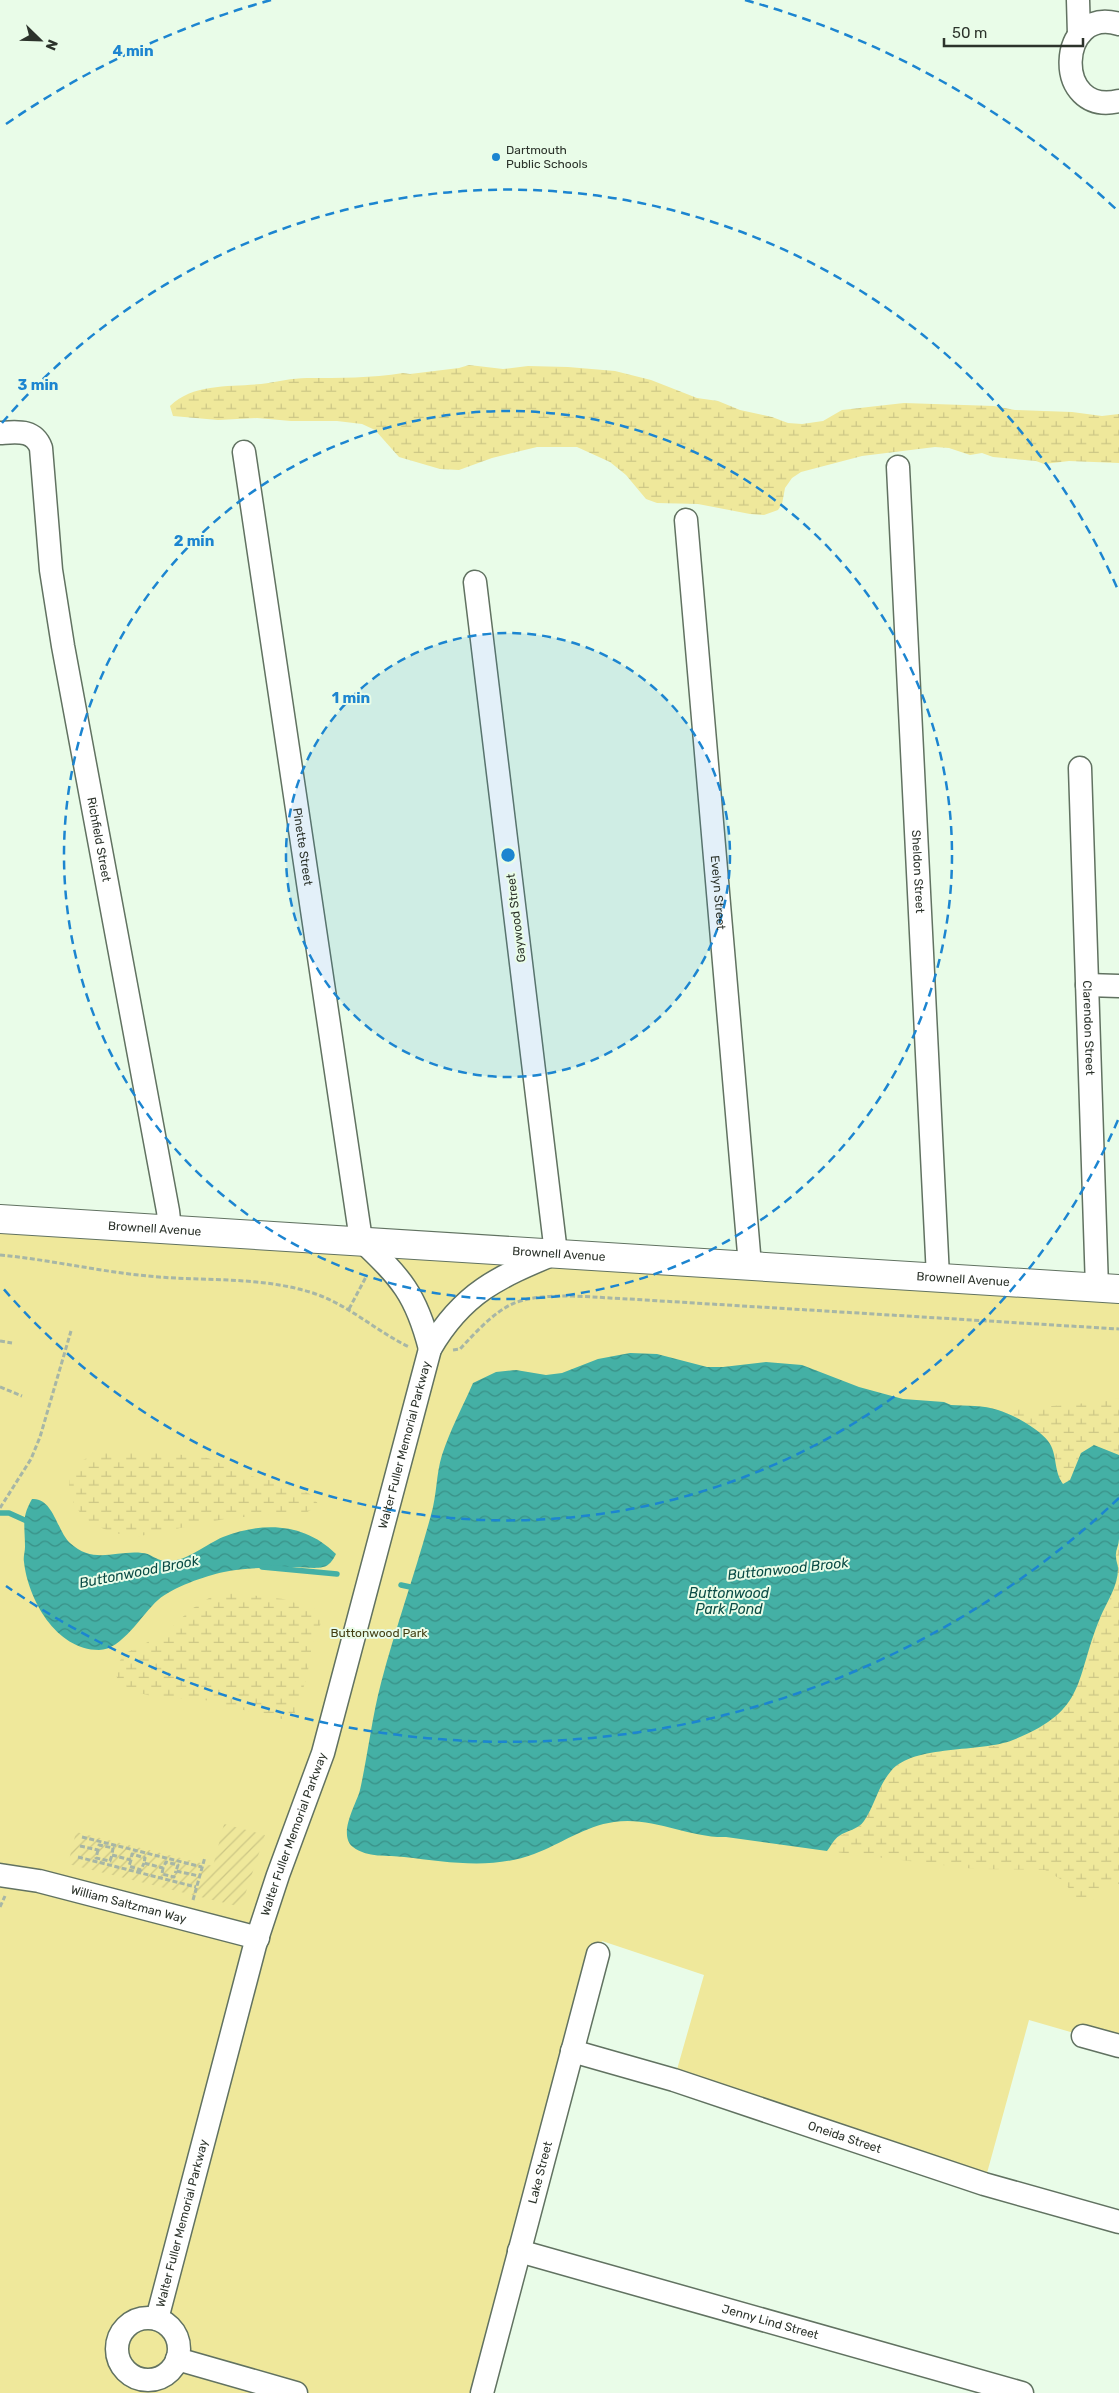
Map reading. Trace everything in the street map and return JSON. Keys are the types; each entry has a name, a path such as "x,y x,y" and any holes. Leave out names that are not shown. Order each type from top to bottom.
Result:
{"main road":[{"name":"Brownell Avenue","path":"0,1219 1108,1288"}],"street":[{"path":"1078,0 1079,35"},
{"path":"1119,24 1101,23 1089,27 1079,35 1072,47 1069,60 1071,74 1076,86 1086,95 1099,101 1119,101"},
{"name":"Richfield Street","path":"0,433 30,434 38,440 41,448 51,570 60,627 123,957 170,1229"},
{"name":"Pinette Street","path":"244,452 361,1240"},
{"name":"Sheldon Street","path":"898,467 938,1277"},
{"name":"Evelyn Street","path":"686,520 750,1265"},
{"name":"Gaywood Street","path":"475,582 556,1253"},
{"name":"Clarendon Street","path":"1080,768 1087,985 1108,1288"},
{"path":"1087,985 1119,986"},
{"name":"Walter Fuller Memorial Parkway","path":"361,1240 410,1292 418,1308 430,1348"},
{"name":"Walter Fuller Memorial Parkway","path":"157,2320 258,1938 278,1875 323,1753 430,1348 448,1321 474,1295 504,1275 556,1253"},
{"name":"William Saltzman Way","path":"0,1875 40,1881 258,1938"},
{"name":"Lake Street","path":"482,2393 598,1954"},
{"path":"1083,2036 1119,2046"},
{"name":"Oneida Street","path":"572,2051 674,2080 984,2184 1119,2222"},
{"name":"Jenny Lind Street","path":"519,2252 1022,2393"},
{"path":"147,2318 157,2320 171,2328 176,2336 178,2344 177,2359 164,2375 138,2386 119,2362 117,2345 124,2329 131,2323 147,2318"},
{"path":"177,2359 296,2393"}],"path":[{"path":"0,1255 89,1269 158,1277 268,1282 289,1286 316,1294 345,1307 409,1347 452,1350 460,1348 498,1312 510,1305 523,1300 555,1297 629,1299 1119,1329"},
{"path":"0,1508 31,1459 40,1437 71,1331"},
{"path":"0,1340 12,1343"},
{"path":"0,1386 22,1396"},
{"path":"78,1858 110,1861 112,1855 113,1848 82,1837"},
{"path":"196,1887 102,1861 96,1858 99,1845 140,1852 172,1862 202,1867"},
{"path":"80,1846 98,1850"},
{"path":"139,1856 140,1852"},
{"path":"132,1854 139,1856 145,1858 144,1863 141,1870 135,1870 129,1866 130,1860 132,1854"},
{"path":"112,1855 130,1860"},
{"path":"188,1920 205,1858"},
{"path":"166,1862 172,1862 178,1865 174,1877 168,1878 162,1874 163,1868 166,1862"},
{"path":"144,1863 163,1868"},
{"path":"176,1871 199,1876"}],"green space":[{"path":"469,365 503,369 528,366 615,371 651,380 697,398 718,401 740,410 772,417 788,423 802,424 823,421 842,410 904,403 994,406 1015,410 1072,412 1102,416 1119,414 1119,463 1069,461 1044,464 1036,461 993,457 982,453 970,455 949,448 935,447 862,456 801,472 792,478 785,488 782,504 778,510 764,515 698,504 657,503 646,499 626,475 610,462 577,447 537,447 492,458 459,470 440,469 399,457 375,430 362,424 337,421 291,421 257,418 218,420 173,416 170,406 190,393 225,386 261,384 301,378 410,374"},
{"name":"Buttonwood Park","path":"0,1229 1119,1301 1119,2046 1029,2020 984,2184 674,2080 704,1975 602,1941 473,2393 0,2393"},
{"path":"1119,1398 1119,1455 1094,1445 1081,1453 1070,1480 1063,1484 1056,1475 1055,1457 1031,1426 998,1410 1078,1404"},
{"path":"104,1452 159,1452 208,1458 250,1476 284,1483 310,1494 319,1505 304,1514 269,1514 256,1517 235,1517 135,1537 119,1534 87,1520 76,1507 70,1492 70,1476 74,1468 84,1460"},
{"path":"1119,1541 1119,1884 1112,1885 1094,1899 1081,1903 1062,1880 1045,1870 975,1869 827,1851 837,1837 854,1830 864,1822 878,1789 898,1764 912,1757 978,1746 995,1746 1041,1727 1082,1677 1100,1618 1112,1595 1118,1567 1116,1557"},
{"path":"234,1593 283,1599 316,1609 321,1616 321,1623 312,1645 307,1677 294,1715 282,1719 231,1707 215,1701 151,1696 136,1692 120,1683 115,1674 116,1667 124,1654 166,1633 190,1610 209,1598"},
{"path":"224,1824 265,1835 241,1907 68,1864 76,1832 213,1866"}],"water":[{"name":"Buttonwood Park Pond","path":"630,1353 657,1354 707,1367 766,1362 802,1365 859,1387 903,1399 993,1408 1025,1422 1044,1436 1053,1451 1058,1473 1063,1484 1070,1480 1081,1453 1094,1445 1119,1455 1119,1539 1116,1555 1118,1575 1100,1618 1075,1691 1067,1705 1055,1717 1037,1729 1013,1740 984,1747 931,1753 902,1762 887,1777 862,1824 837,1837 827,1851 698,1834 656,1824 628,1821 593,1827 534,1854 502,1862 453,1862 378,1855 359,1851 349,1841 347,1827 360,1790 378,1696 431,1515 442,1455 473,1383 496,1372 516,1370 546,1375 562,1373 598,1359"},
{"path":"32,1499 45,1503 65,1538 70,1543 79,1550 96,1555 142,1553 164,1561 179,1560 223,1537 238,1532 269,1527 297,1531 311,1536 336,1554 329,1564 320,1568 242,1569 224,1572 180,1586 158,1600 124,1638 116,1644 99,1650 84,1648 57,1632 38,1606 31,1591 24,1558 24,1528 26,1512"}],"waterway":[{"name":"Buttonwood Brook","path":"0,1513 9,1513 29,1522"},
{"name":"Buttonwood Brook","path":"262,1567 337,1574"},
{"name":"Buttonwood Brook","path":"401,1585 415,1588"}],"place":[{"name":"Dartmouth Public Schools","path":"496,157"}]}
